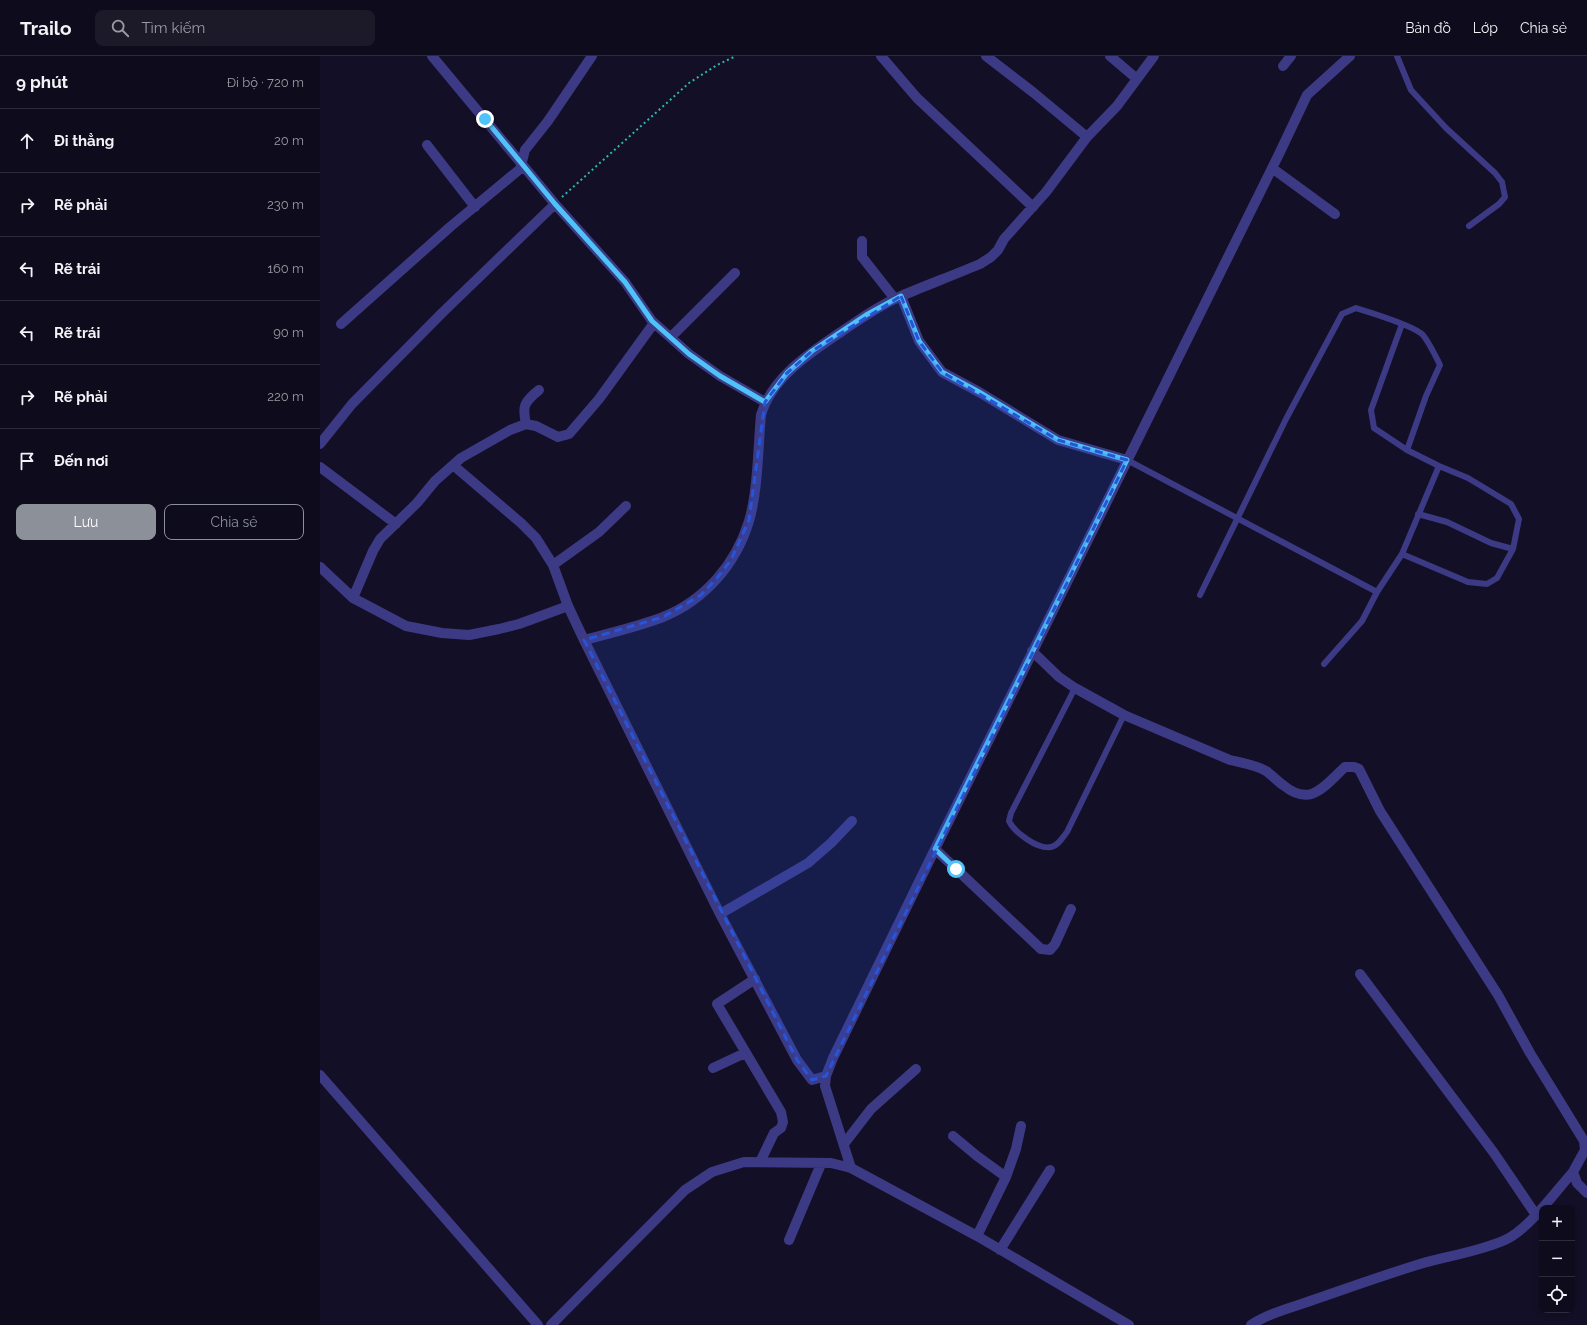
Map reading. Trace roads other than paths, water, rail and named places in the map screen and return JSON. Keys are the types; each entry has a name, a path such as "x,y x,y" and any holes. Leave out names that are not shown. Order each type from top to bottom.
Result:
{"street":[{"path":"432,56 555,204 625,282 654,323 689,354 720,376 765,402"},
{"path":"341,324 450,227 520,169 525,150 548,121 592,56"},
{"path":"881,56 917,98 1033,207"},
{"path":"986,56 1087,137"},
{"path":"1110,56 1137,79"},
{"path":"584,640 662,617 701,595 732,560 742,541 753,501 761,415 765,402 787,373 812,351 866,315 898,298 991,257 1046,192 1087,137 1117,106 1154,56"},
{"path":"1283,66 1291,56"},
{"path":"851,1168 825,1086 826,1076 833,1058 1307,95 1350,56"},
{"path":"427,145 475,207"},
{"path":"1272,168 1335,214"},
{"path":"320,444 352,404 442,313 555,204"},
{"path":"862,241 862,257 898,298 919,341 942,372 979,392 1058,440 1127,460"},
{"path":"671,337 735,273"},
{"path":"352,598 373,551 380,540 417,503 435,481 460,458 510,430 526,424 536,426 558,437 569,434 599,400 654,323"},
{"path":"526,424 524,404 539,390"},
{"path":"453,465 536,538 553,565 568,606 584,640 720,914 797,1060 812,1080 826,1076"},
{"path":"320,467 396,524"},
{"path":"553,565 599,532 626,506"},
{"path":"320,567 352,598 406,626 442,633 469,634 520,624 568,606"},
{"path":"1032,651 1059,677 1075,688 1124,715 1230,760 1267,772 1284,786 1299,795 1310,795 1318,792 1345,766 1359,769 1380,811 1498,995 1530,1053 1584,1141 1585,1150 1573,1172 1536,1215 1521,1229 1505,1240 1475,1250 1421,1264 1357,1285 1258,1320 1251,1325"},
{"path":"720,914 808,863 831,843 852,821"},
{"path":"935,849 1041,949 1050,950 1055,944 1071,909"},
{"path":"1360,974 1494,1154 1536,1215"},
{"path":"755,980 717,1004 781,1112 783,1122 781,1128 774,1133 760,1162"},
{"path":"713,1068 745,1053"},
{"path":"844,1144 870,1109 916,1069"},
{"path":"320,1075 538,1325"},
{"path":"977,1236 1006,1177 1016,1149 1021,1126"},
{"path":"953,1136 1006,1177"},
{"path":"551,1325 685,1190 712,1172 744,1162 831,1163 851,1168 977,1236 1129,1325"},
{"path":"789,1240 821,1164"},
{"path":"1000,1250 1050,1170"},
{"path":"1573,1172 1577,1183 1587,1193"}],"lane":[{"path":"1397,56 1411,90 1446,128 1495,173 1502,182 1505,197 1499,204 1469,226"},
{"path":"1200,595 1286,419 1342,314 1356,308 1402,324 1422,334 1433,350 1440,365 1426,396 1407,450"},
{"path":"1338,322 1344,320"},
{"path":"1402,324 1371,410 1374,428 1407,450 1468,478 1511,504 1519,518 1513,550 1497,578 1488,584 1468,582 1402,554"},
{"path":"1127,460 1377,592"},
{"path":"1324,664 1362,621 1377,592 1402,554 1439,466"},
{"path":"1418,514 1447,522 1491,542 1513,550"},
{"path":"1075,688 1011,813 1009,821 1017,833 1036,844 1052,848 1067,832 1124,715"}]}
